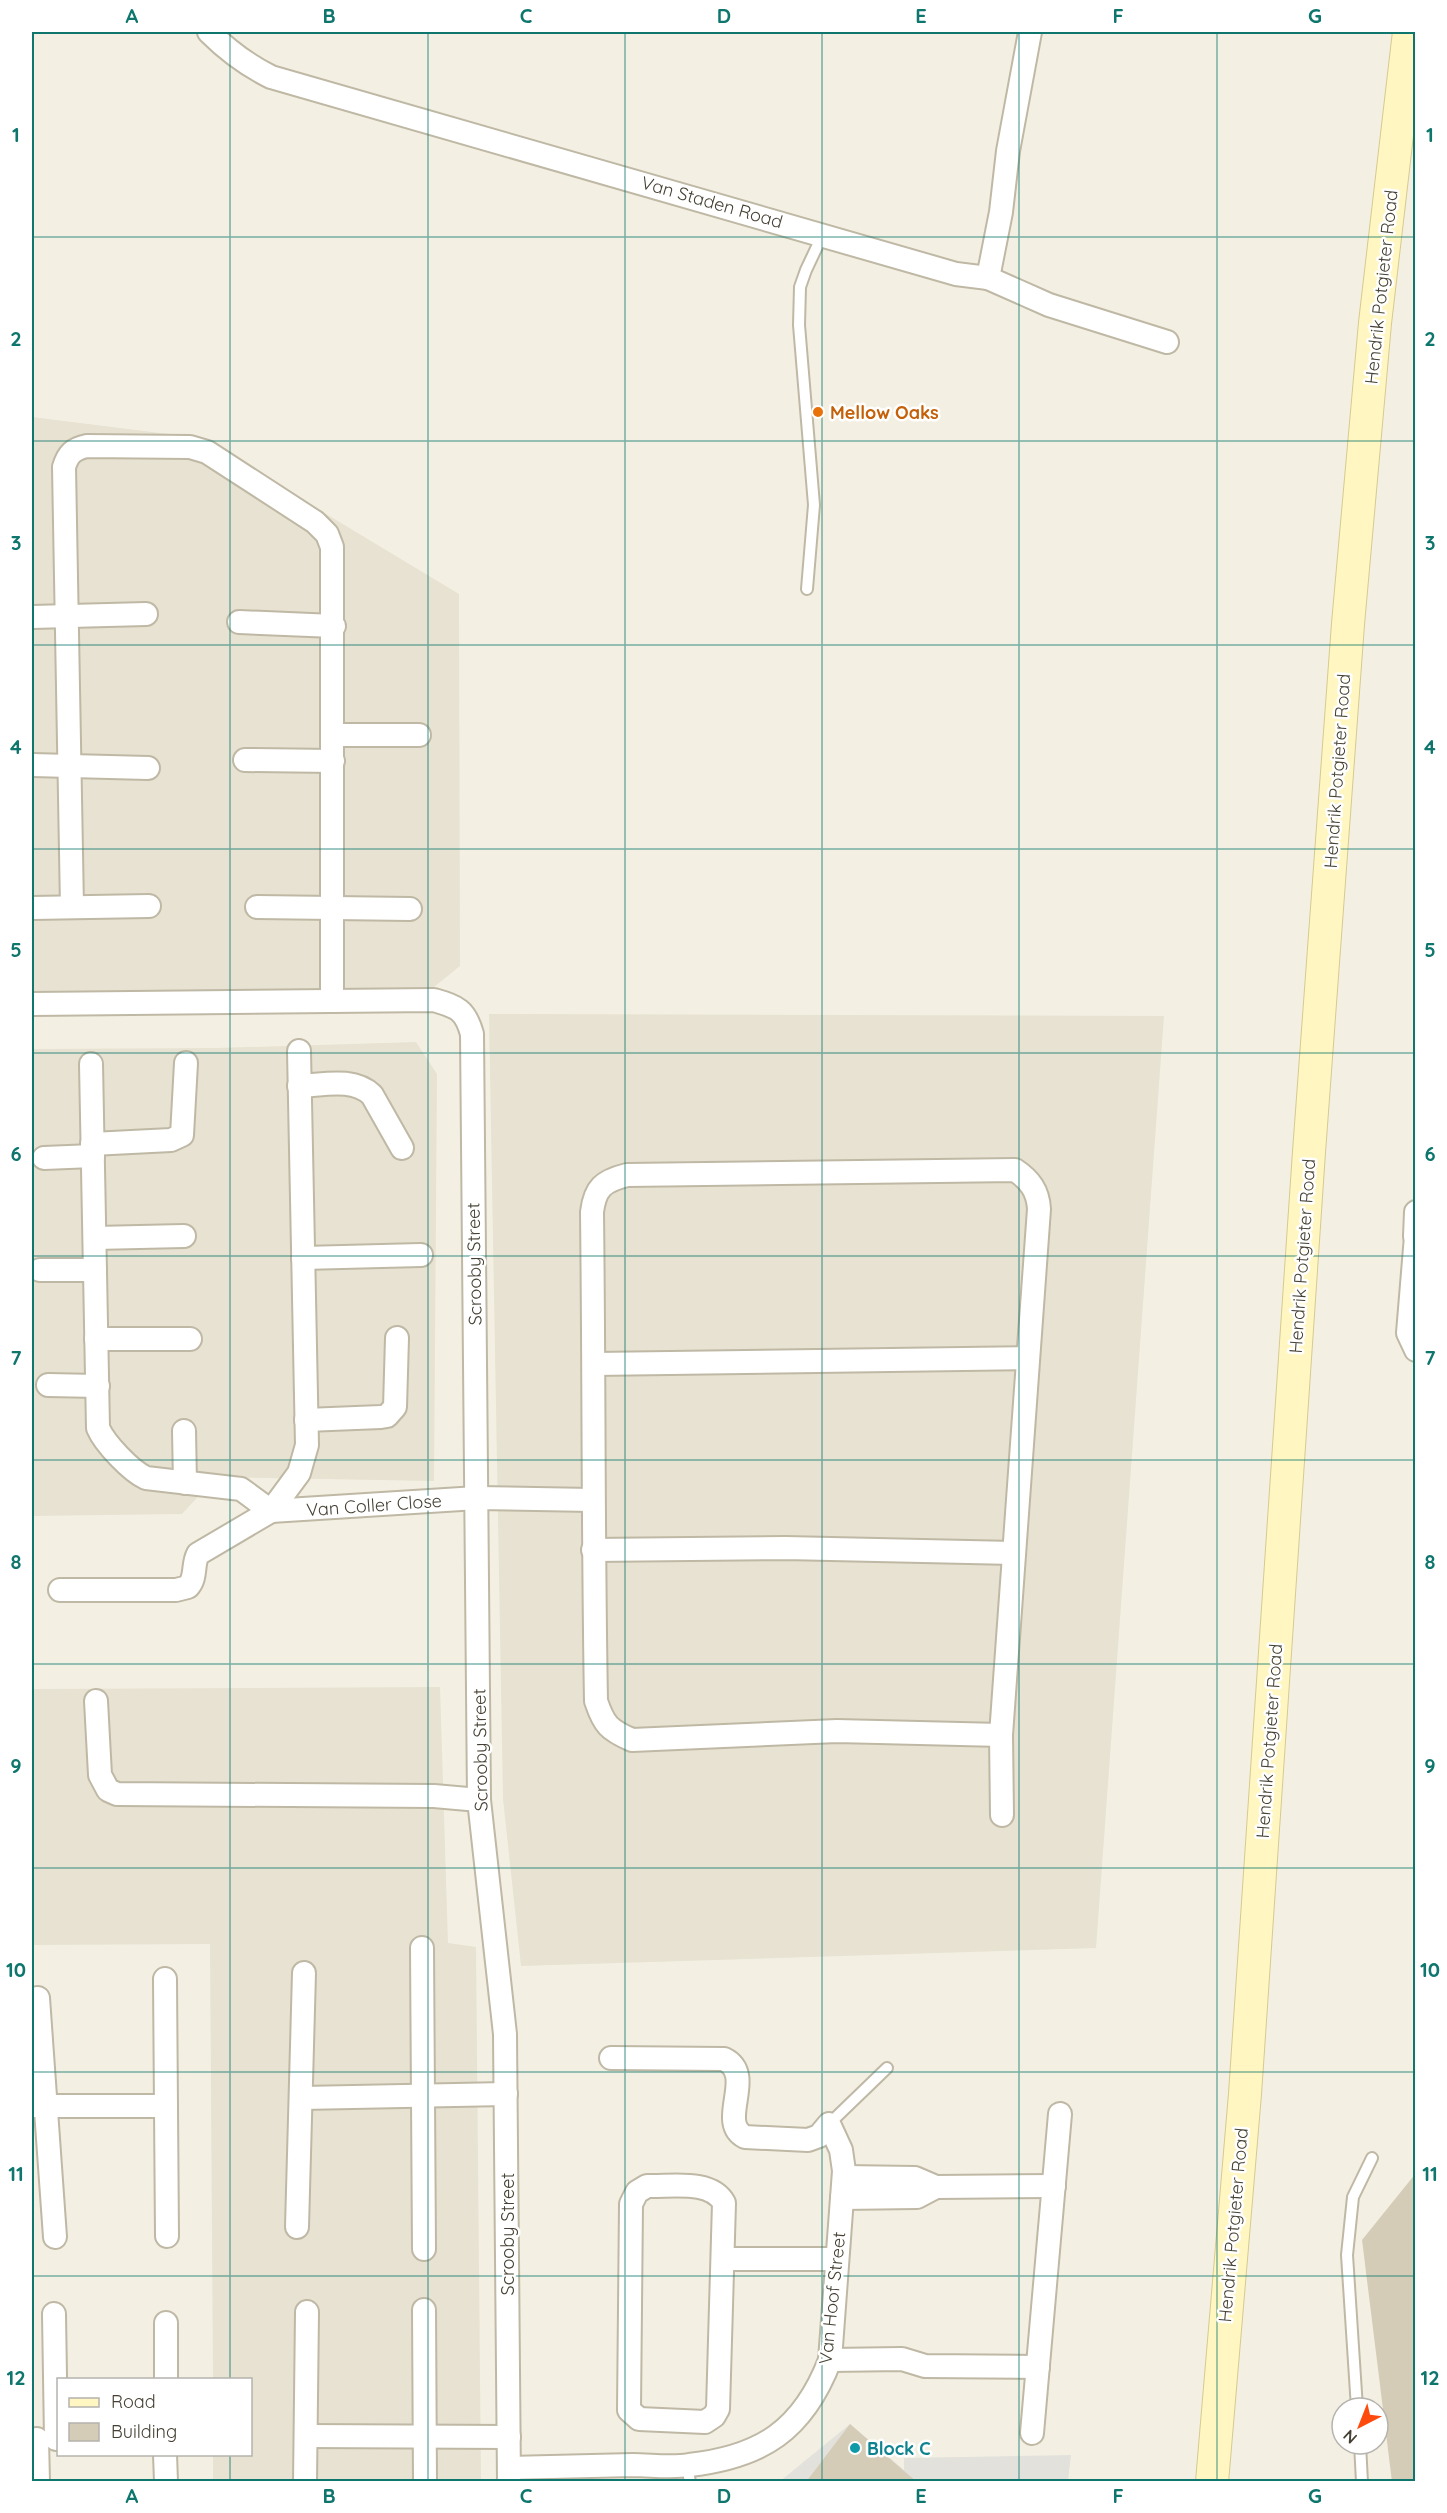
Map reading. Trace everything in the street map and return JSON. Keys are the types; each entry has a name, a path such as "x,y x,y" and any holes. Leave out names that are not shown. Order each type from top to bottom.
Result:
{"main road":[{"name":"Hendrik Potgieter Road","path":"1212,2481 1245,2082 1348,624 1376,323 1410,32"}],"street":[{"name":"Van Staden Road","path":"209,32 249,66 271,77 956,274 987,278 1049,305 1167,342"},
{"path":"987,278 1001,212 1008,151 1030,32"},
{"path":"32,1004 332,1001 333,546 327,534 315,522 207,452 190,447 87,446 76,448 68,456 64,467 72,907"},
{"path":"32,617 146,614"},
{"path":"238,622 334,626"},
{"path":"333,735 419,735"},
{"path":"245,760 333,761"},
{"path":"32,765 148,768"},
{"path":"32,908 149,906"},
{"path":"257,907 410,909"},
{"name":"Scrooby Street","path":"332,1001 434,1000 455,1006 468,1017 471,1034 479,1800 505,2034 509,2475"},
{"path":"60,1590 183,1589 192,1582 195,1559 202,1550 271,1511 299,1473 307,1445 299,1051"},
{"path":"44,1158 171,1140 182,1135 186,1062"},
{"path":"91,1064 98,1428 106,1442 139,1475 153,1480 242,1489 271,1511"},
{"path":"299,1086 351,1083 366,1089 372,1095 402,1148"},
{"path":"1001,1735 837,1731 632,1740 614,1732 602,1719 596,1701 592,1500 594,1364 592,1212 594,1196 600,1187 614,1178 627,1175 1015,1170 1025,1176 1034,1187 1038,1200 1001,1735 1002,1815"},
{"path":"1416,1212 1408,1333 1416,1350"},
{"path":"94,1238 184,1236"},
{"path":"303,1258 421,1255"},
{"path":"40,1270 95,1270"},
{"path":"306,1420 381,1417 391,1412 395,1407 397,1338"},
{"path":"96,1339 190,1339"},
{"path":"594,1364 1028,1358"},
{"path":"48,1384 98,1386"},
{"path":"184,1431 185,1483"},
{"name":"Van Coller Close","path":"271,1511 477,1498 592,1500"},
{"path":"593,1550 785,1548 1014,1553"},
{"path":"96,1701 100,1775 108,1790 117,1794 434,1796 479,1800"},
{"path":"422,1948 424,2249"},
{"path":"297,2227 304,1973"},
{"path":"165,1978 167,2236"},
{"path":"38,1998 39,2106 55,2237"},
{"path":"611,2058 724,2059 732,2063 737,2079 734,2124 738,2134 745,2137 808,2140 819,2136 829,2124"},
{"path":"302,2098 506,2094"},
{"path":"39,2106 166,2106"},
{"path":"1032,2433 1060,2114"},
{"name":"Van Hoof Street","path":"509,2475 688,2474 767,2444 788,2428 805,2407 827,2367 843,2188 841,2150 829,2124"},
{"path":"843,2188 915,2178 936,2187 1054,2186"},
{"path":"647,2186 707,2188 717,2193 724,2203 723,2259 717,2409 714,2416 705,2422 639,2419 631,2414 628,2406 631,2204 637,2193 647,2186"},
{"path":"723,2259 837,2259"},
{"path":"424,2310 425,2481"},
{"path":"304,2481 307,2436 307,2312"},
{"path":"38,2481 46,2439 54,2314"},
{"path":"166,2323 166,2378"},
{"path":"827,2367 902,2359 925,2366 1038,2367"},
{"path":"307,2436 509,2437"},
{"path":"165,2456 166,2481"}],"lane":[{"path":"807,589 814,505 800,325 800,287 823,234"},
{"path":"829,2124 887,2068"},
{"path":"1357,2396 1347,2255 1353,2197 1372,2158"},
{"path":"1361,2456 1362,2481"}],"shaded area":[{"path":"32,417 200,438 459,594 460,966 424,995 32,994"},
{"path":"489,1014 1164,1016 1096,1948 521,1966 503,1799"},
{"path":"416,1042 437,1074 434,1481 216,1477 182,1514 32,1516 32,1049 217,1048"},
{"path":"440,1687 448,1943 476,1947 481,2481 213,2481 213,2456 252,2456 252,2378 213,2378 210,1944 32,1945 32,1689"},
{"path":"850,2424 904,2470 904,2458 1071,2455 1068,2481 779,2482"}],"building":[{"path":"1416,2173 1416,2482 1392,2482 1389,2456 1390,2396 1381,2396 1362,2240"},
{"name":"Block C","path":"850,2424 904,2471 917,2482 806,2482"}],"place":[{"name":"Mellow Oaks","path":"818,412"},
{"name":"Block C","path":"855,2448"}]}
